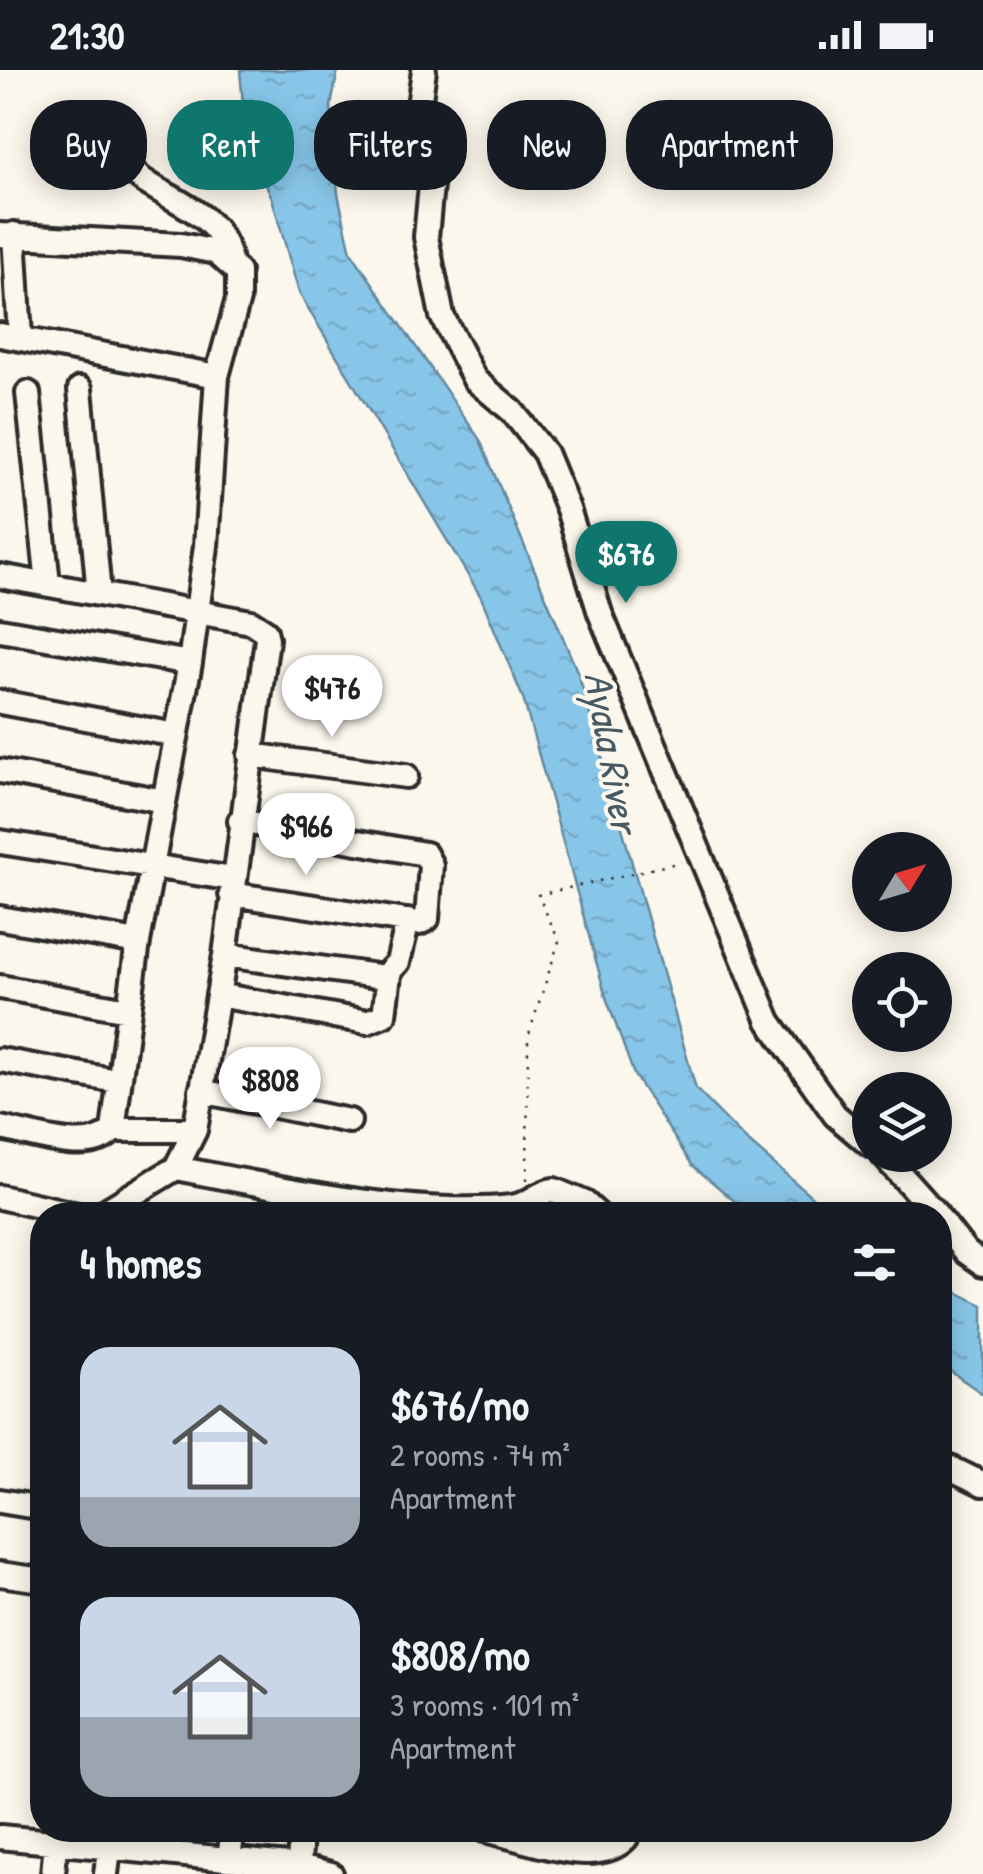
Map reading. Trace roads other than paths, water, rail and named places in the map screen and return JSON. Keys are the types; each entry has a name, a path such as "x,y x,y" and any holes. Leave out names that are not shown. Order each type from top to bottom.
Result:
{"street":[{"path":"424,70 417,121 434,154 426,237 442,316 474,380 512,411 545,453 568,509 600,612 769,1021 835,1115 852,1130"},
{"path":"0,1128 86,1143 106,1139 113,1130 116,1080 138,942 190,663 206,546 217,376 238,299 238,272 216,228 183,201 147,182"},
{"path":"217,376 10,337 7,234 181,244 216,252 230,261"},
{"path":"80,389 100,594"},
{"path":"28,393 48,584"},
{"path":"0,576 251,622 265,631 267,644 240,821 225,955 195,1130 176,1168 120,1202"},
{"path":"0,630 190,663"},
{"path":"0,702 176,735"},
{"path":"250,755 406,776"},
{"path":"0,771 164,801"},
{"path":"0,842 408,921 427,919 431,865 425,854 240,821"},
{"path":"0,918 138,942"},
{"path":"218,995 367,1022 384,1015 389,976 398,962 408,921"},
{"path":"225,955 389,976"},
{"path":"0,988 128,1010"},
{"path":"0,1060 116,1080"},
{"path":"201,1092 349,1121"},
{"path":"113,1130 195,1130"},
{"path":"176,1168 271,1186 394,1202"},
{"path":"898,1172 925,1202"},
{"path":"529,1202 554,1190 583,1202"},
{"path":"0,1197 30,1204"},
{"path":"952,1234 966,1252 983,1264"},
{"path":"952,1468 983,1484"},
{"path":"0,1501 30,1506"},
{"path":"0,1574 30,1578"},
{"path":"0,1837 30,1840"},
{"path":"53,1874 56,1842"},
{"path":"106,1874 110,1842"},
{"path":"125,1842 214,1863 260,1868 299,1866 331,1874"},
{"path":"299,1866 300,1842"},
{"path":"525,1842 596,1852 612,1850 621,1842"}],"water":[{"path":"240,70 338,70 332,100 314,100 314,190 338,190 351,252 480,440 579,676 696,1089 745,1139 818,1202 736,1202 692,1165 634,1075 606,997 523,698 481,597 299,293 268,190 294,190 294,100 243,100"},
{"path":"952,1290 983,1305 983,1394 952,1372"}],"water label":[{"name":"Ayala River","path":"613,752"}]}
